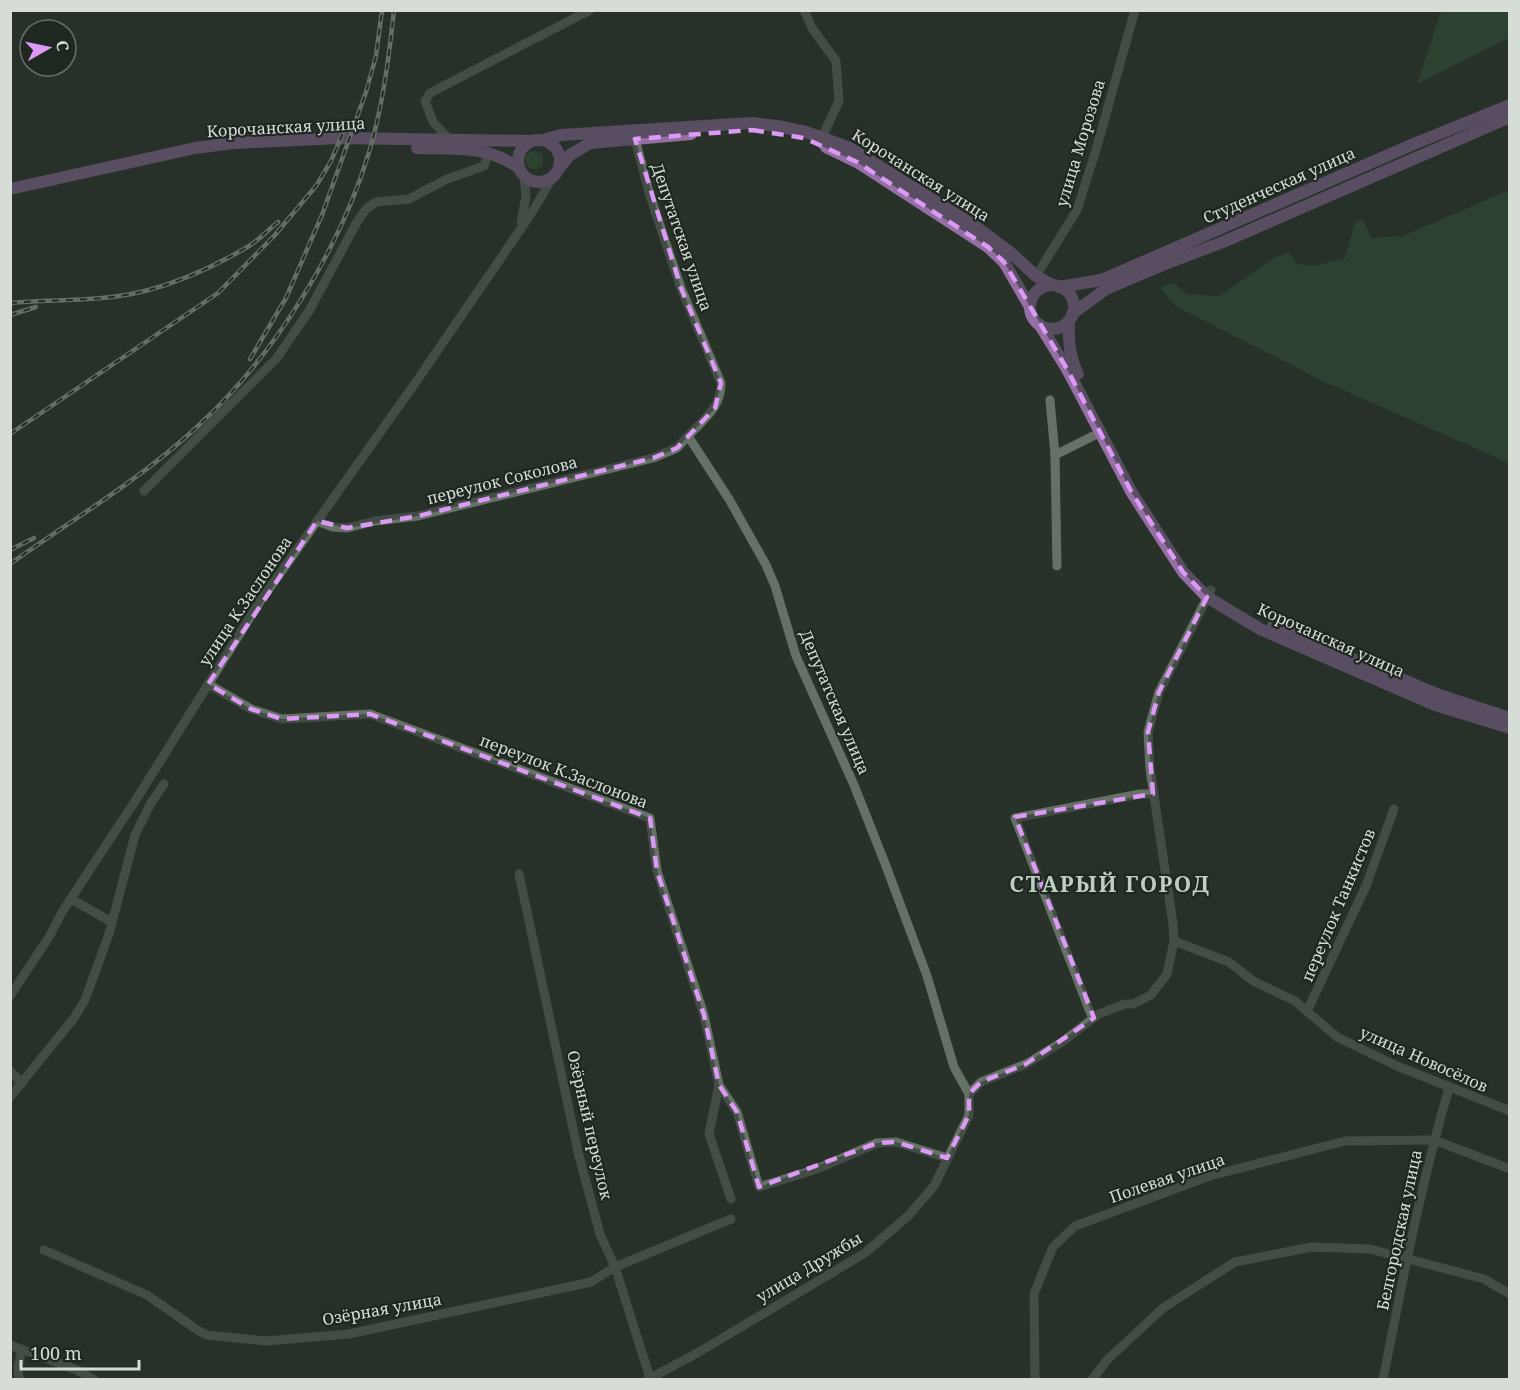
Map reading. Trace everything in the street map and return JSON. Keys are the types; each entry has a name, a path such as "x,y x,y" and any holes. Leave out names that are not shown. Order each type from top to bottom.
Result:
{"main road":[{"name":"Студенческая улица","path":"1056,286 1084,284 1110,276 1416,142 1509,105"},
{"name":"Студенческая улица","path":"1071,317 1106,289 1223,242 1509,117"},
{"name":"Корочанская улица","path":"10,189 195,148 234,143 341,138 537,140 561,135 751,123 777,126 822,138 857,152 938,201 1001,245 1036,276 1056,286"},
{"name":"Корочанская улица","path":"556,172 570,155 590,143 752,130 804,138 835,150 934,210 988,247 1004,261 1030,308"},
{"path":"537,140 549,142 557,149 560,156 556,172 538,182 522,172 518,158 523,146 537,140"},
{"name":"Корочанская улица","path":"10,196 197,155 235,150 347,145 489,152 500,156 522,172"},
{"path":"1045,286 1056,286 1065,290 1072,301 1071,317 1065,324 1053,329 1040,325 1031,314 1030,308 1034,294 1045,286"},
{"name":"Корочанская улица","path":"1071,317 1068,334 1073,365 1138,489 1209,594 1263,622 1442,696 1509,717"},
{"name":"Корочанская улица","path":"1040,325 1067,369 1132,493 1183,572 1209,594 1271,634 1435,705 1509,728"}],"street":[{"path":"450,140 433,122 429,114 425,101 430,93 590,10"},
{"path":"804,10 812,28 836,61 839,101 822,138"},
{"name":"улица Морозова","path":"1036,276 1077,210 1135,10"},
{"name":"Депутатская улица","path":"635,139 650,196 681,288 721,383 721,396 715,408 688,436 729,499 776,586 796,656 850,777 886,866 923,966 954,1067 969,1094"},
{"path":"144,491 276,359 309,311 366,209 376,202 409,199 447,179 484,166 489,152"},
{"name":"улица К.Заслонова","path":"518,231 526,196 522,172"},
{"name":"улица К.Заслонова","path":"10,996 140,795 259,603 418,379 531,214 556,172"},
{"path":"1050,400 1055,455 1057,566"},
{"path":"1055,455 1101,432"},
{"name":"переулок Соколова","path":"317,521 333,527 347,528 375,521 418,516 653,458 677,448 688,436"},
{"path":"969,1094 981,1082 1026,1064 1106,1011 1125,1004 1133,1004 1151,995 1167,974 1174,941 1173,924 1153,794 1148,732 1160,692 1209,594"},
{"name":"переулок К.Заслонова","path":"208,684 250,709 282,719 370,714 650,818 657,871 704,1015 719,1085 737,1112 759,1187 817,1169 877,1143 896,1142 934,1152 947,1158"},
{"path":"10,1097 74,1018 85,1000 109,934 135,834 164,784"},
{"path":"1094,1018 1015,818 1140,794 1153,794"},
{"path":"140,795 151,803"},
{"name":"переулок Танкистов","path":"1307,1011 1366,886 1394,809"},
{"name":"Озёрный переулок","path":"519,874 578,1152 600,1234 615,1267 648,1379"},
{"path":"71,899 108,920"},
{"name":"улица Новосёлов","path":"1174,941 1229,962 1253,981 1295,1001 1337,1036 1397,1066 1509,1111"},
{"path":"10,1071 22,1083"},
{"name":"переулок К.Заслонова","path":"719,1085 709,1134 731,1199"},
{"name":"Белгородская улица","path":"1383,1380 1434,1140 1449,1088"},
{"name":"улица Дружбы","path":"648,1379 699,1352 864,1252 908,1216 934,1186 969,1115 969,1094"},
{"path":"1434,1140 1509,1169"},
{"name":"Полевая улица","path":"1035,1380 1034,1294 1053,1247 1075,1226 1210,1176 1346,1141 1434,1140"},
{"name":"Озёрная улица","path":"44,1250 147,1295 207,1335 266,1341 349,1334 591,1282 615,1267 731,1219"},
{"path":"1092,1380 1107,1360 1162,1308 1235,1262 1312,1247 1370,1249 1484,1279 1509,1294"},
{"path":"10,1345 77,1370 94,1380"},
{"path":"20,1380 18,1367 22,1350"}],"highlighted area":[{"path":"752,130 804,138 857,162 988,247 1004,262 1067,369 1132,493 1183,572 1207,597 1159,692 1148,732 1153,794 1015,817 1094,1018 1026,1064 981,1082 969,1094 969,1115 947,1158 896,1142 877,1143 759,1187 737,1112 719,1085 704,1015 657,871 650,818 370,714 282,719 251,709 208,684 317,521 347,528 418,516 653,458 677,448 715,408 721,383 681,288 635,139"}],"green space":[{"path":"1441,11 1509,11 1509,38 1417,84"},
{"path":"534,151 540,154 543,160 540,166 534,169 528,166 525,160 528,154"},
{"path":"1509,190 1509,463 1327,383 1177,307 1160,288 1173,283 1187,294 1219,296 1276,257 1288,252 1296,264 1314,266 1345,258 1355,222 1363,219 1371,238 1403,236"}],"railway":[{"path":"250,359 286,298 322,215 366,92 376,56 382,10"},
{"path":"10,564 129,482 175,446 225,399 278,334 302,299 323,262 342,224 357,186 379,115 394,10"},
{"path":"10,434 218,293 274,236 316,186 331,161 343,133"},
{"path":"10,303 112,297 165,285 234,255 253,243 278,222"},
{"path":"10,315 36,307"},
{"path":"10,550 34,538"}],"district":[{"name":"СТАРЫЙ ГОРОД","path":"1110,883"}]}
